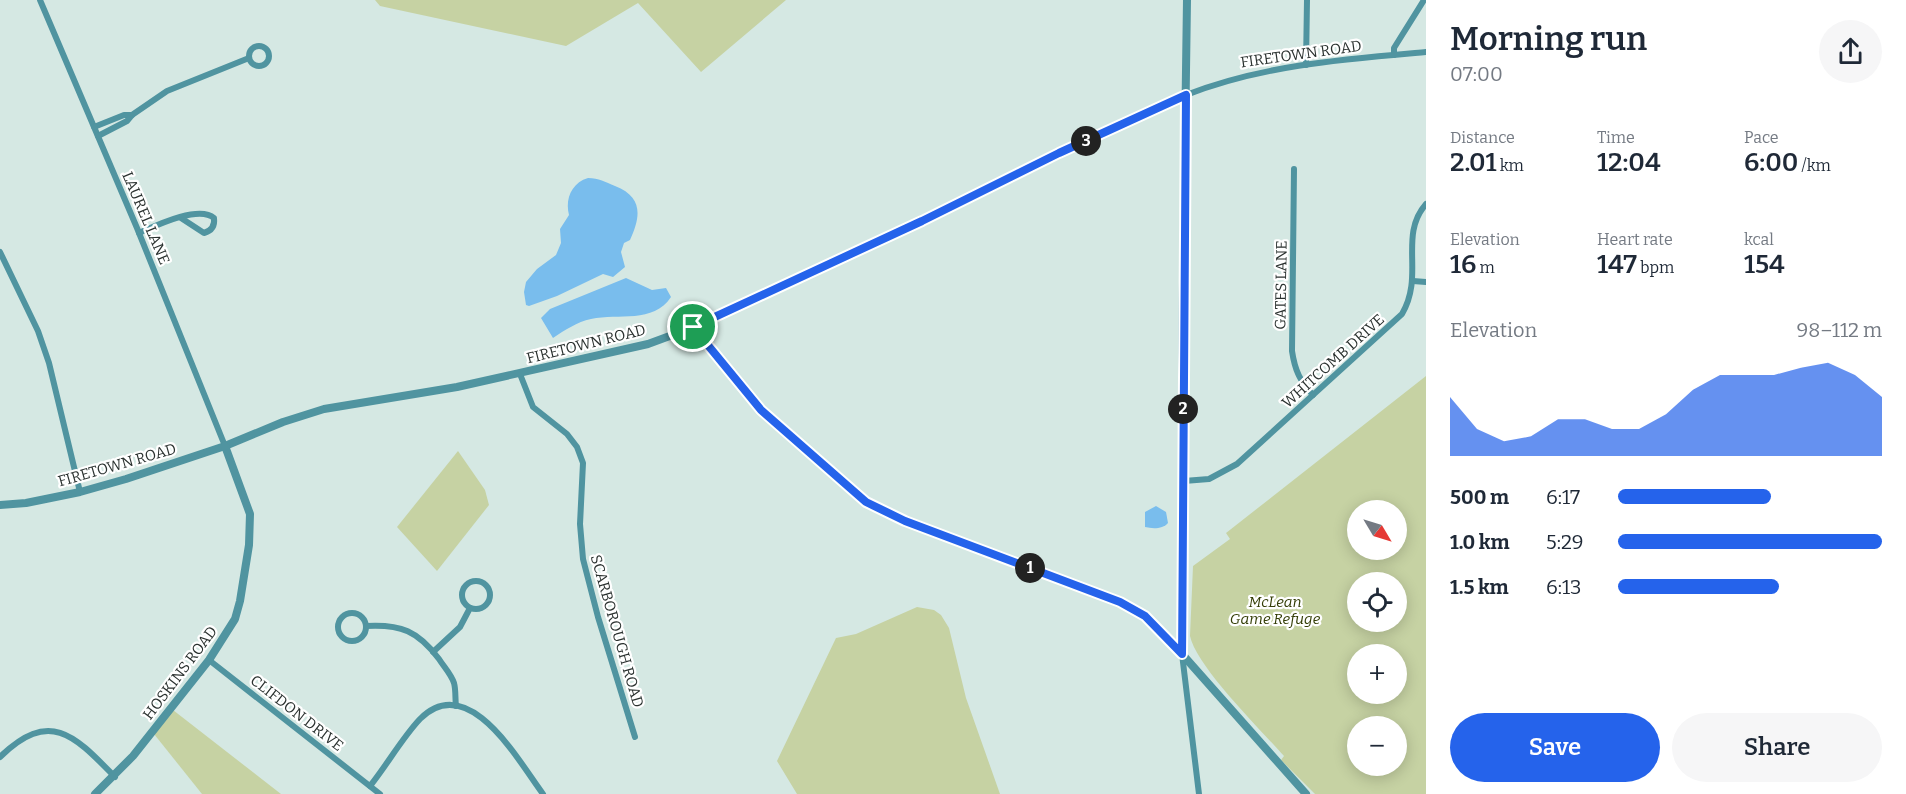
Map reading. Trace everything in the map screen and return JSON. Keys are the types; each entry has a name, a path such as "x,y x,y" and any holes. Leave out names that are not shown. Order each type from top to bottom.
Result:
{"street":[{"name":"LAUREL LANE","path":"40,0 139,232 225,446"},
{"path":"1187,0 1182,354 1184,481 1182,654 1199,794"},
{"path":"1306,65 1307,0"},
{"path":"1394,55 1394,48 1424,0"},
{"name":"FIRETOWN ROAD","path":"0,505 26,503 80,492 225,446 283,422 324,409 520,374 626,351 693,327 922,221 1059,153 1186,95 1218,83 1254,72 1426,52"},
{"path":"98,136 127,121 167,91 249,58"},
{"path":"94,127 124,115 132,115"},
{"name":"GATES LANE","path":"1294,169 1292,351 1294,370 1313,395"},
{"name":"WHITCOMB DRIVE","path":"1184,481 1209,478 1237,464 1402,314 1410,297 1413,281 1412,234 1419,214 1426,204"},
{"path":"139,232 182,218 203,213 211,215 215,222 210,230 204,233 182,218"},
{"path":"0,252 39,331 80,492"},
{"path":"1413,281 1426,282"},
{"path":"693,327 761,410 866,502 905,521 1120,602 1145,616 1182,654 1306,794"},
{"name":"SCARBOROUGH ROAD","path":"520,374 533,407 567,434 577,447 583,463 580,524 583,559 598,617 635,737"},
{"name":"HOSKINS ROAD","path":"94,794 115,777 209,660 235,619 249,545 250,514 225,446"},
{"path":"472,582 481,582 488,588 489,601 483,607 470,608 464,601 464,588 472,582"},
{"path":"433,652 460,627 470,608"},
{"path":"351,614 359,615 366,626 364,635 356,640 347,640 339,629 342,618 351,614"},
{"path":"366,626 387,625 409,631 419,638 451,675 456,706"},
{"name":"CLIFDON DRIVE","path":"209,660 380,794"},
{"path":"370,786 420,720 436,708 456,706 466,707 486,718 543,794"},
{"path":"0,757 28,735 44,731 62,733 82,744 115,777"}],"green space":[{"path":"375,0 786,0 701,72 638,3 566,46 380,6"},
{"name":"McLean Game Refuge","path":"1426,376 1426,794 1315,794 1281,760 1284,756 1216,680 1195,649 1190,636 1193,566 1230,539 1226,533"},
{"path":"458,451 485,490 489,505 437,571 397,527"},
{"path":"917,607 934,610 941,615 949,628 966,698 1000,794 797,794 777,761 836,638 856,634"},
{"path":"173,710 281,794 202,794 154,734"}],"water":[{"path":"588,178 602,180 624,190 635,202 636,223 630,240 624,243 621,252 625,267 613,277 603,274 557,296 526,305 524,292 526,282 537,269 556,255 561,243 560,229 569,215 568,204 573,188"},
{"path":"626,278 652,290 666,288 671,297 655,311 635,316 586,320 553,338 541,318 550,309"},
{"path":"1156,506 1166,512 1168,523 1158,528 1145,527 1145,512"}],"route":[{"path":"1186,95 1182,354 1184,481 1182,654 1145,616 1120,602 905,521 866,502 761,410 693,327 1186,95"}]}
